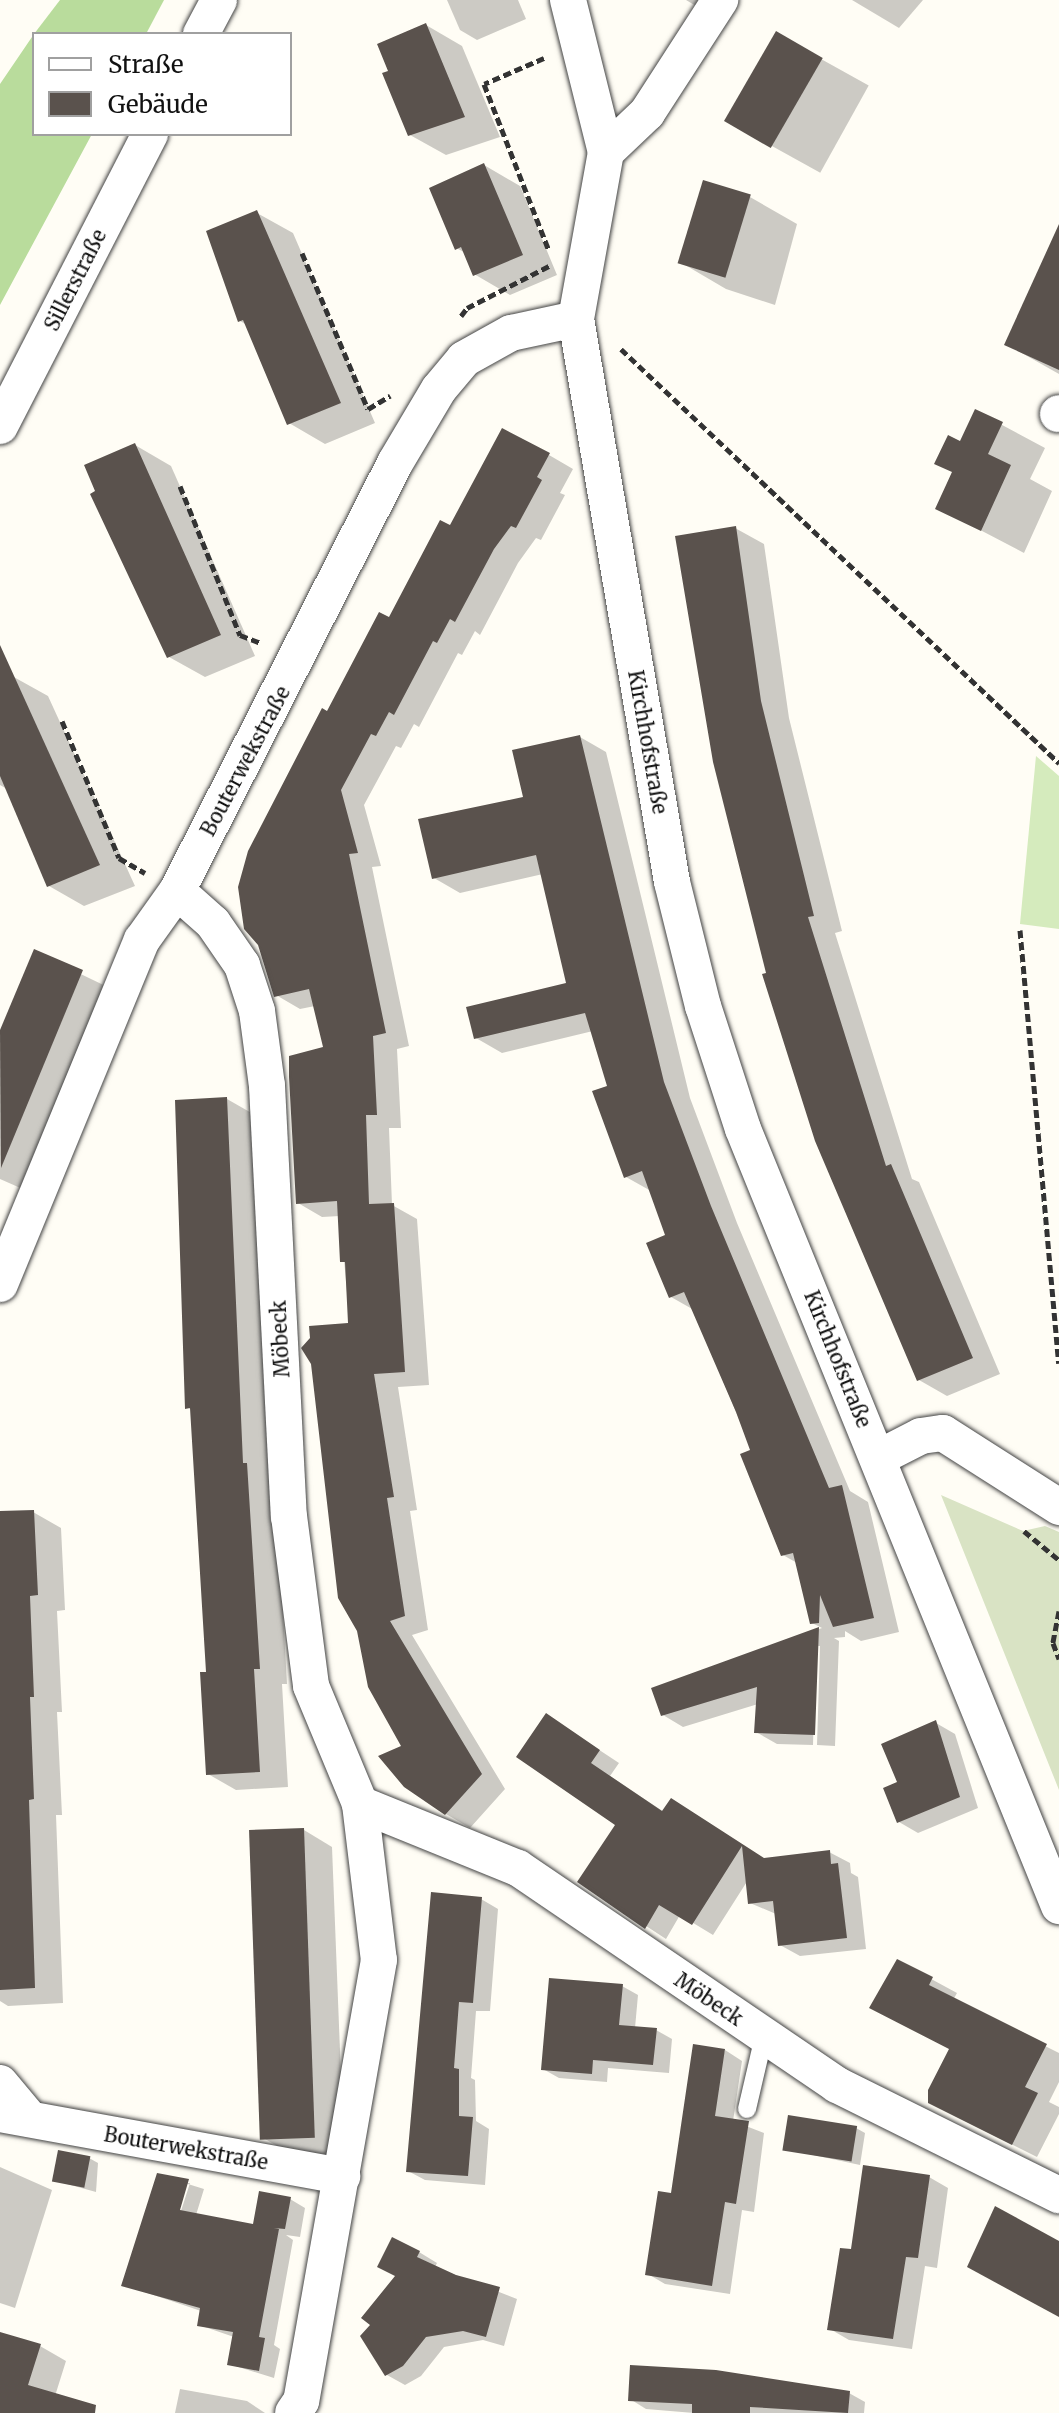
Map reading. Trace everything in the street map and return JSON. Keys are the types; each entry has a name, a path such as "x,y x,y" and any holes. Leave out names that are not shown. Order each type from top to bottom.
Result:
{"street":[{"path":"202,32 219,0"},
{"name":"Kirchhofstraße","path":"568,0 606,152 576,319 672,882 703,1006 743,1129 1059,1906"},
{"path":"606,152 647,113 720,0"},
{"name":"Sillerstraße","path":"0,426 149,136"},
{"name":"Bouterwekstraße","path":"0,1284 142,940 177,891 300,658 395,463 439,389 464,359 511,333 576,319"},
{"name":"Möbeck","path":"177,891 213,923 242,965 257,1011 267,1086 289,1516 311,1686 360,1804 379,1960 301,2401 293,2413"},
{"path":"878,1458 921,1436 943,1433 1059,1507"},
{"name":"Möbeck","path":"360,1804 518,1868 837,2085 1059,2195"},
{"name":"Bouterwekstraße","path":"0,2083 15,2117 342,2176"}],"lane":[{"path":"747,2109 764,2036"}],"path":[{"path":"578,43 484,84 553,264 585,268"},
{"path":"302,253 368,409 395,393"},
{"path":"626,353 1059,763"},
{"path":"180,486 240,635 300,658"},
{"path":"62,721 119,858 177,891"},
{"path":"1020,930 1059,1363"},
{"path":"1059,1611 1053,1643 1059,1659"}],"green space":[{"path":"60,0 164,0 147,32 36,32"},
{"path":"32,37 32,136 91,136 0,305 0,84"},
{"path":"1036,756 1059,776 1059,929 1020,924"},
{"path":"941,1495 1023,1531 1045,1526 1059,1532 1059,1790"}],"building":[{"path":"426,23 465,117 408,136 382,73 388,71 377,44"},
{"path":"776,31 823,58 771,148 724,121"},
{"path":"484,163 523,255 473,276 461,247 455,250 429,188"},
{"path":"703,180 751,195 725,278 678,263"},
{"path":"257,210 341,403 287,425 243,320 238,322 206,231"},
{"path":"1059,224 1059,370 1004,345"},
{"path":"975,409 1003,422 988,454 1011,465 981,531 935,509 952,472 934,464 948,435 960,441"},
{"path":"502,428 550,453 537,477 542,480 516,528 511,526 494,549 455,622 450,619 437,643 433,641 394,715 389,712 376,736 371,734 341,790 358,853 349,854 386,1033 373,1036 377,1115 366,1115 369,1204 394,1203 405,1372 374,1374 394,1497 387,1498 405,1616 390,1621 482,1774 445,1815 404,1787 378,1756 401,1746 368,1687 357,1631 338,1598 311,1364 301,1348 310,1338 309,1326 348,1323 345,1262 340,1262 337,1201 296,1204 289,1077 289,1056 323,1047 309,989 274,997 258,945 244,929 238,887 248,851 322,708 327,711 379,612 389,617 440,520 450,525"},
{"path":"135,443 221,635 167,658 90,494 95,491 84,465"},
{"path":"736,526 761,701 814,916 808,917 886,1166 891,1164 973,1358 917,1381 815,1141 762,974 766,973 713,762 675,536"},
{"path":"0,645 100,865 47,887 0,776"},
{"path":"580,735 664,1082 711,1206 829,1488 842,1485 874,1618 833,1627 820,1595 819,1623 810,1624 793,1553 781,1556 740,1454 750,1450 736,1412 684,1292 669,1298 646,1243 665,1235 642,1171 624,1178 592,1091 607,1086 585,1013 474,1039 466,1007 566,983 536,855 432,879 418,819 523,797 512,750"},
{"path":"34,949 83,970 1,1168 0,1030"},
{"path":"227,1097 243,1463 247,1463 260,1669 254,1669 260,1772 206,1775 200,1672 206,1672 190,1408 185,1409 175,1100"},
{"path":"34,1510 38,1595 30,1596 34,1799 29,1800 35,1988 0,1990 0,1511"},
{"path":"819,1627 815,1735 754,1733 757,1687 661,1716 651,1688"},
{"path":"546,1713 600,1750 591,1763 662,1811 671,1798 764,1858 830,1850 831,1864 838,1863 847,1938 778,1946 773,1901 748,1904 742,1846 692,1925 659,1905 645,1929 577,1882 615,1825 516,1757"},
{"path":"936,1720 960,1797 897,1823 883,1788 897,1782 881,1744"},
{"path":"304,1828 315,2138 260,2140 249,1830"},
{"path":"431,1892 482,1897 473,2003 459,2002 454,2068 459,2069 459,2116 473,2117 468,2176 406,2172"},
{"path":"897,1959 933,1977 929,1985 1047,2044 1025,2087 1038,2093 1012,2145 928,2103 928,2090 949,2049 869,2008"},
{"path":"549,1978 623,1984 619,2025 657,2028 653,2065 593,2060 592,2074 541,2070"},
{"path":"693,2044 725,2049 715,2116 749,2121 736,2204 725,2202 712,2286 645,2275 658,2191 671,2193"},
{"path":"788,2115 857,2126 852,2162 782,2151"},
{"path":"58,2150 90,2156 84,2188 52,2181"},
{"path":"863,2165 930,2175 918,2258 906,2257 893,2339 827,2330 840,2248 851,2249"},
{"path":"157,2173 189,2179 180,2210 253,2224 259,2191 291,2197 285,2229 274,2228 279,2229 259,2337 265,2338 259,2371 227,2365 233,2332 197,2326 200,2308 121,2286"},
{"path":"995,2206 1059,2241 1059,2317 967,2267"},
{"path":"392,2237 420,2251 417,2257 456,2275 500,2287 486,2337 463,2331 426,2337 403,2366 385,2376 360,2336 370,2325 361,2318 395,2276 377,2267"},
{"path":"0,2332 41,2344 28,2385 96,2405 95,2413 0,2413"},
{"path":"630,2365 716,2370 850,2391 848,2413 750,2407 750,2413 692,2413 692,2404 628,2401"}]}
